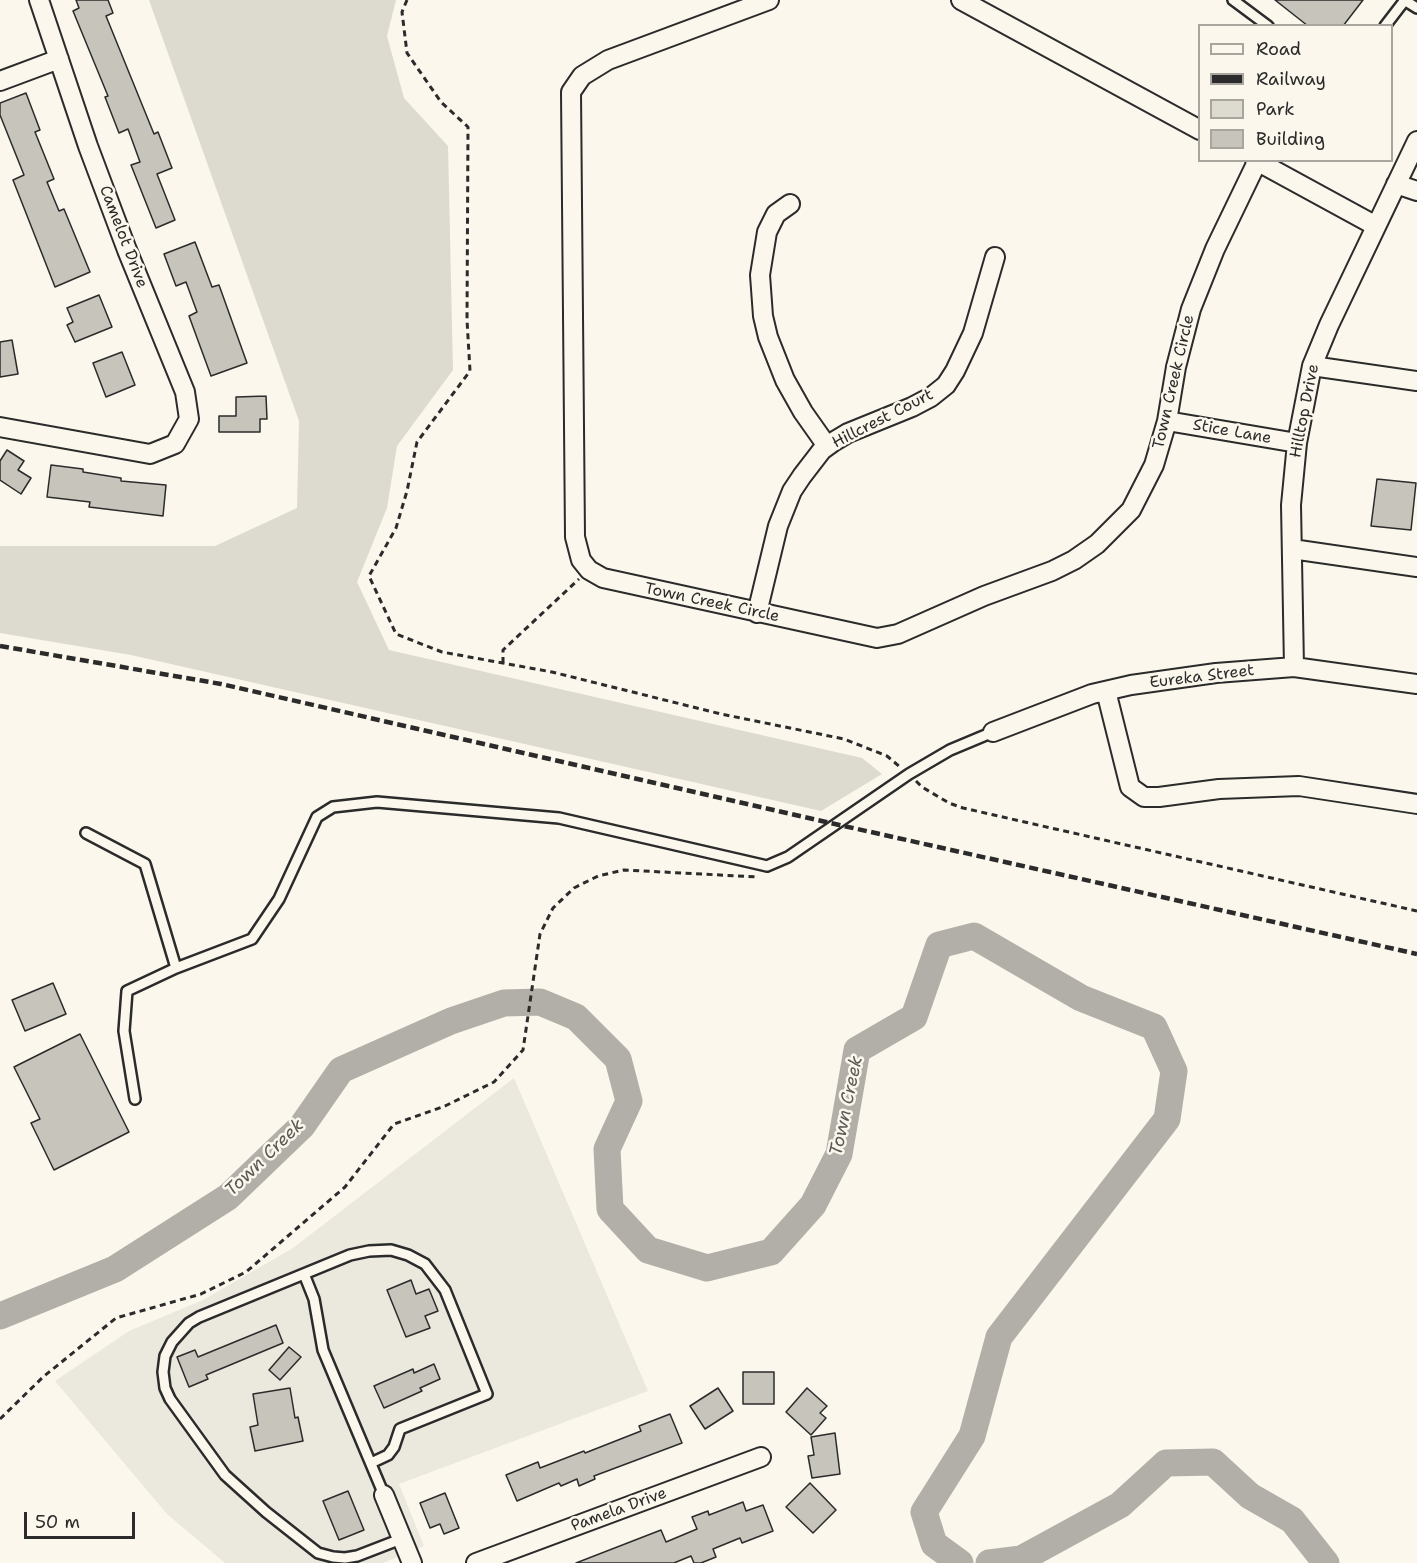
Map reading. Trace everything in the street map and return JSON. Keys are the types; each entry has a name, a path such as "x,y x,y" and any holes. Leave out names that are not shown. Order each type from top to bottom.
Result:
{"street":[{"name":"Camelot Drive","path":"0,427 150,454 175,444 189,419 185,392 127,250 88,146 39,0"},
{"path":"589,570 581,560 576,537 571,92 582,76 608,60 769,0"},
{"path":"961,0 1198,129"},
{"path":"0,81 59,59"},
{"name":"Hilltop Drive","path":"1294,667 1291,505 1297,444 1312,366 1329,325 1417,141"},
{"name":"Town Creek Circle","path":"589,570 603,578 757,613 864,636 887,637 1074,560 1097,544 1131,510 1154,465 1167,421 1176,367 1191,309 1256,162"},
{"name":"Town Creek Circle","path":"1258,162 1376,226"},
{"path":"1396,184 1417,191"},
{"path":"790,204 776,214 767,232 760,275 763,316 768,337 785,380 803,412 827,446"},
{"name":"Hillcrest Court","path":"757,613 778,526 802,476 827,446 848,433 912,407 931,397 946,385 956,371 973,333 995,257"},
{"path":"1312,366 1417,381"},
{"name":"Stice Lane","path":"1167,421 1297,444"},
{"path":"1292,549 1417,567"},
{"name":"Eureka Street","path":"993,732 1070,702 1106,691 1131,685 1216,673 1294,667 1417,684"},
{"path":"1106,691 1130,787 1144,797 1219,789 1299,786 1417,804"},
{"name":"Pamela Drive","path":"476,1563 761,1457"},
{"path":"384,1495 412,1563"}],"lane":[{"path":"1233,0 1265,24"},
{"path":"1387,24 1405,0 1417,8"},
{"path":"135,1099 124,1031 128,991 176,968 252,939 279,899 317,817 333,807 377,802 559,818 767,866 788,857 909,774 950,750 993,732"},
{"path":"86,832 145,864 176,968"},
{"path":"370,1462 388,1455 394,1447 400,1429 487,1394 445,1290 425,1264 408,1255 391,1250 350,1255 199,1317 189,1323 171,1342 165,1356 163,1372 165,1388 180,1414 225,1475 266,1512 318,1553 345,1558 357,1556 401,1539"},
{"path":"304,1274 314,1299 323,1350 384,1495"}],"path":[{"path":"503,663 503,650 589,570"},
{"path":"0,1419 43,1377 116,1318 201,1294 246,1272 345,1187 394,1124 445,1106 494,1082 523,1050 532,974 540,934 553,908 574,888 598,876 624,870 767,876"}],"shaded area":[{"path":"514,1078 648,1391 399,1484 424,1546 383,1563 225,1563 167,1514 55,1381 129,1331 203,1300 293,1248"}],"green space":[{"path":"149,0 396,0 387,36 404,98 448,146 453,370 397,446 387,508 357,582 389,650 862,758 882,774 821,811 131,655 0,633 0,546 215,546 297,508 299,421"}],"building":[{"path":"76,0 108,0 113,13 106,16 154,134 158,132 172,168 157,174 175,220 156,228 131,165 140,162 128,129 119,133 105,97 108,96 73,11 79,8"},
{"path":"1275,0 1363,0 1345,24 1305,24"},
{"path":"26,93 40,130 35,132 54,179 47,182 59,211 64,209 90,272 55,287 13,180 24,175 0,115 0,103"},
{"path":"195,242 212,287 219,285 247,363 211,376 189,316 197,312 186,282 176,286 164,254"},
{"path":"99,295 112,327 75,342 67,325 73,322 67,308"},
{"path":"12,340 18,374 0,377 0,342"},
{"path":"122,352 135,385 106,397 93,363"},
{"path":"266,396 267,419 260,419 260,432 219,432 219,416 236,416 236,397"},
{"path":"7,450 24,461 18,470 31,478 21,494 0,480 0,461"},
{"path":"51,465 83,469 83,472 121,478 121,481 166,485 163,516 89,507 90,502 47,497"},
{"path":"1377,479 1416,483 1411,530 1371,526"},
{"path":"53,983 66,1014 25,1031 12,1000"},
{"path":"80,1034 129,1132 54,1170 31,1123 40,1119 14,1067"},
{"path":"411,1280 416,1294 429,1289 438,1311 425,1316 430,1328 406,1337 387,1290"},
{"path":"276,1325 283,1343 206,1375 208,1379 189,1387 177,1357 195,1350 198,1357"},
{"path":"289,1347 301,1357 280,1380 269,1370"},
{"path":"434,1364 440,1379 420,1388 422,1391 384,1408 374,1386 413,1369 414,1373"},
{"path":"743,1372 774,1372 774,1404 743,1404"},
{"path":"290,1388 295,1418 298,1417 303,1441 255,1451 250,1427 258,1425 253,1394"},
{"path":"718,1388 733,1411 705,1429 690,1406"},
{"path":"807,1388 827,1406 820,1413 826,1418 811,1435 786,1412"},
{"path":"670,1414 682,1443 594,1476 595,1479 579,1486 577,1479 561,1486 559,1483 517,1501 506,1475 538,1462 540,1468 584,1451 585,1453 641,1431 639,1426"},
{"path":"835,1433 840,1474 812,1478 808,1456 814,1455 811,1437"},
{"path":"810,1483 836,1510 813,1533 786,1507"},
{"path":"348,1491 364,1530 339,1540 323,1501"},
{"path":"445,1493 459,1528 444,1534 440,1524 430,1528 420,1503"},
{"path":"743,1502 746,1511 763,1505 773,1531 742,1543 740,1538 713,1549 716,1557 701,1563 694,1563 691,1556 674,1563 576,1563 661,1530 666,1542 697,1529 692,1517 708,1511 709,1515"}],"waterway":[{"name":"Town Creek","path":"0,1316 115,1269 228,1197 302,1126 341,1070 451,1021 504,1003 540,1002 576,1017 618,1059 629,1101 607,1149 610,1209 648,1250 707,1268 771,1252 813,1205 839,1154 857,1050 914,1017 939,945 974,936 1081,998 1154,1027 1174,1071 1167,1119 999,1337 972,1436 924,1512 934,1544 960,1563"},
{"name":"Town Creek","path":"989,1563 1021,1559 1120,1505 1166,1463 1213,1462 1250,1496 1292,1520 1326,1563"}],"railway":[{"path":"0,646 221,684 1417,954"}]}
